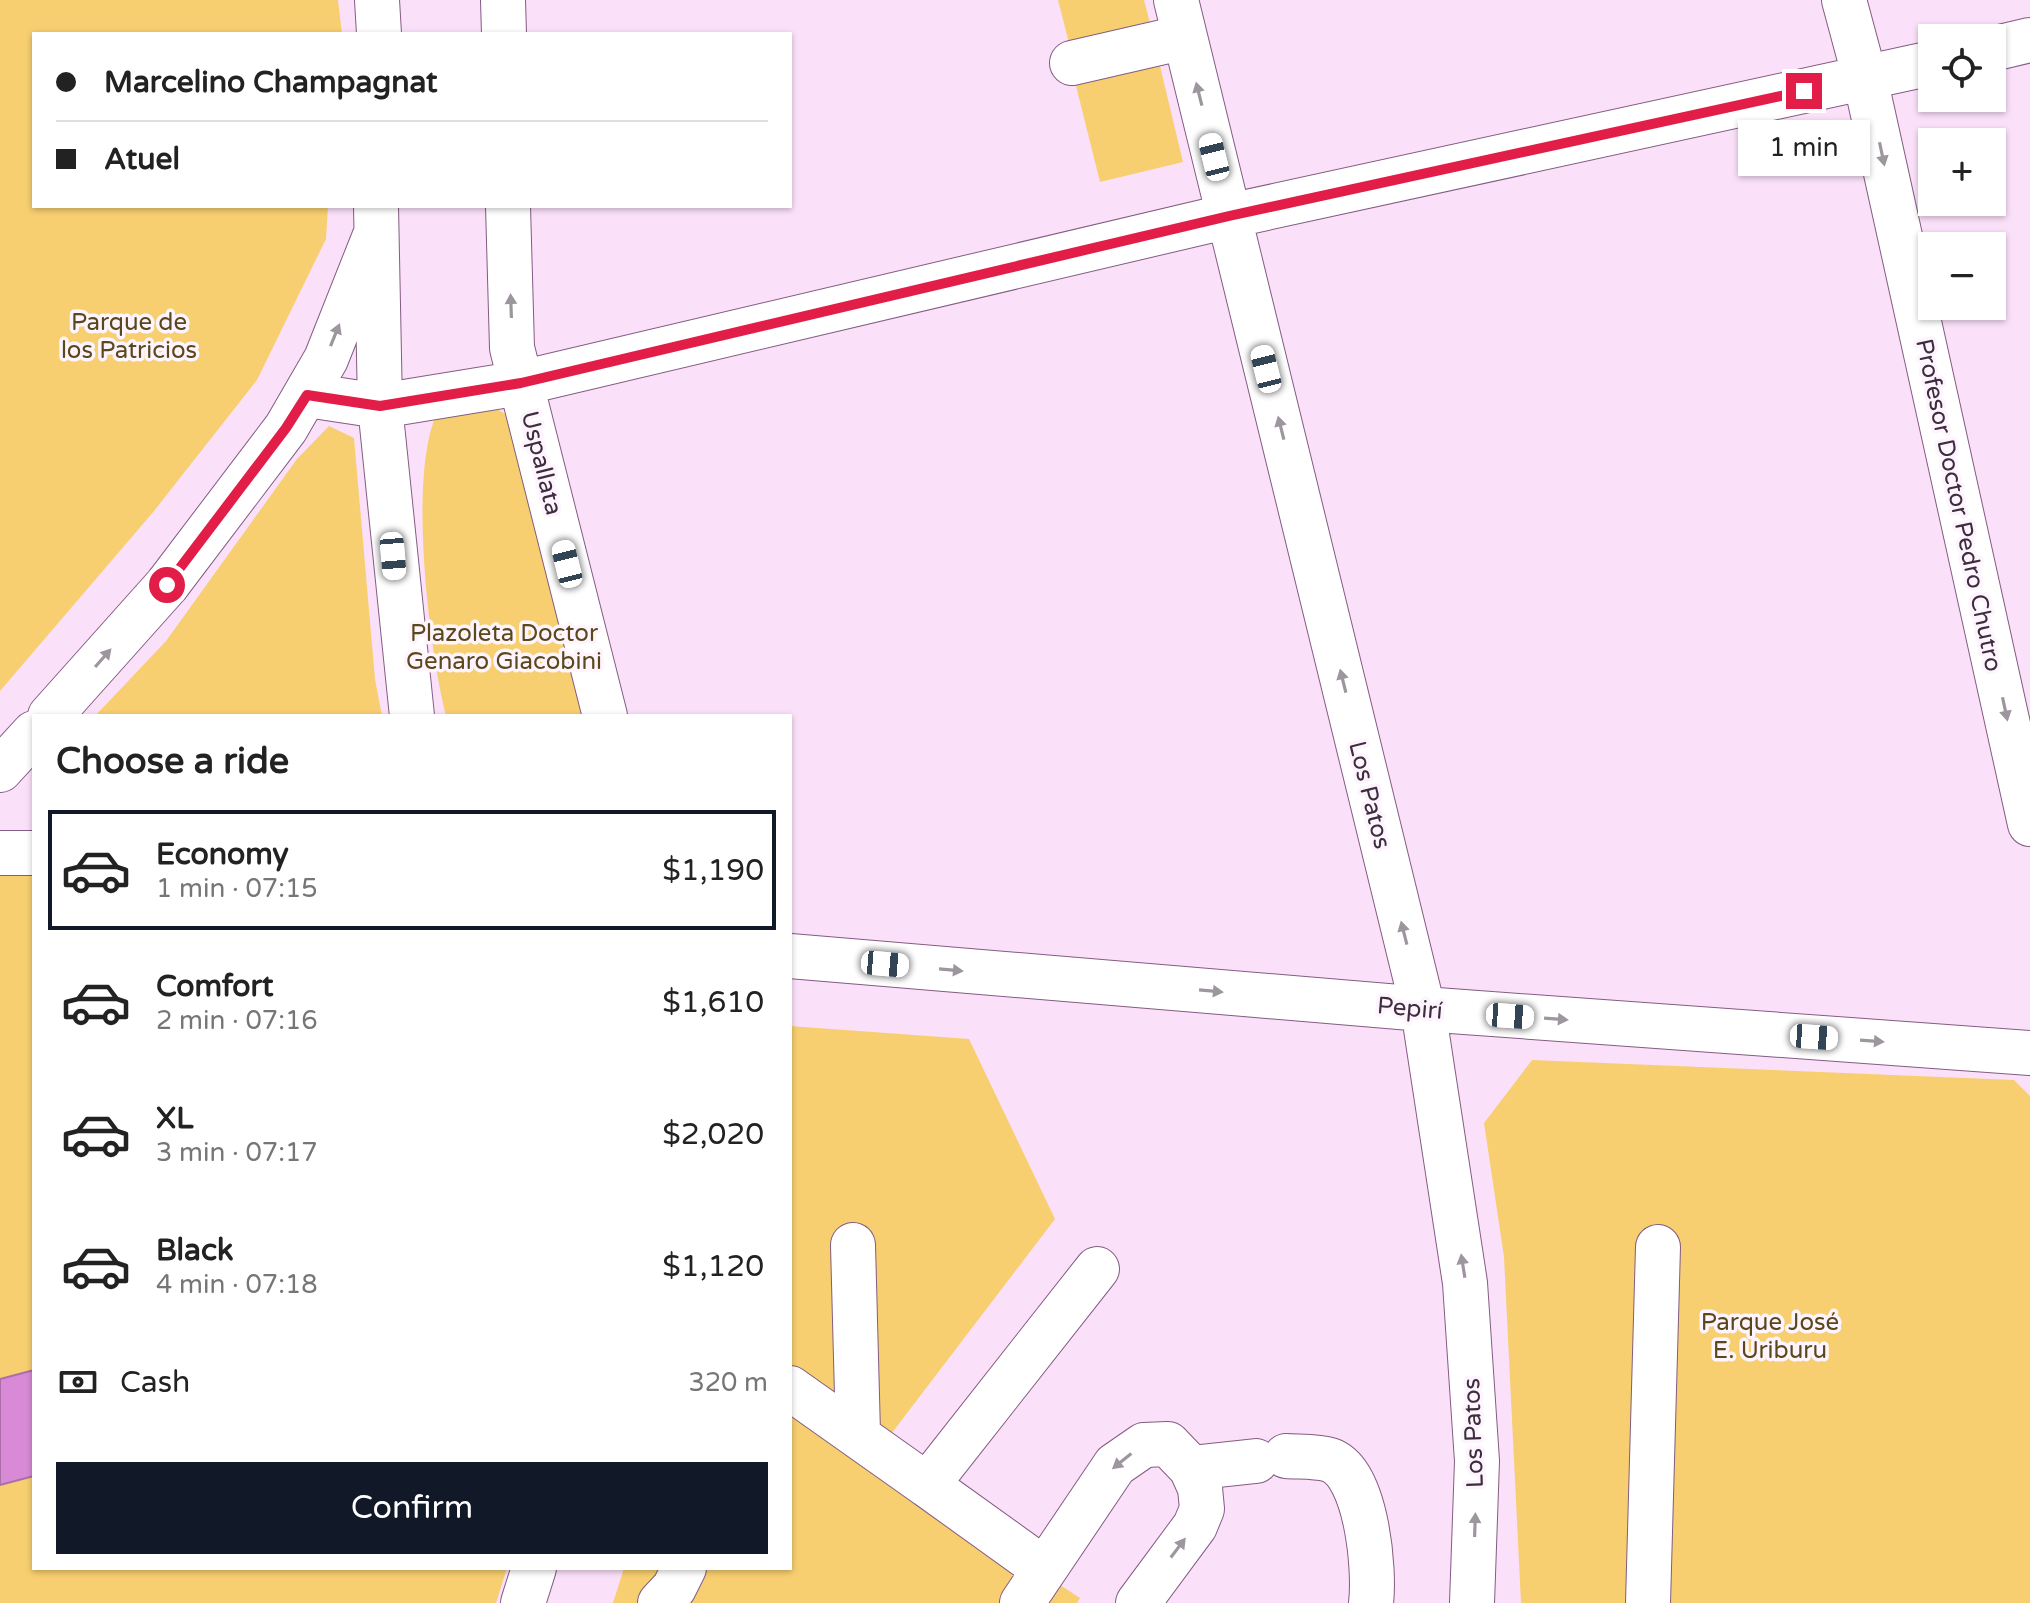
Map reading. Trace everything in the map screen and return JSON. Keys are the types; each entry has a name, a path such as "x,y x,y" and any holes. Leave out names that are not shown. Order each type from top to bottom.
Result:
{"street":[{"path":"377,0 379,32"},
{"path":"503,0 504,32"},
{"name":"Profesor Doctor Pedro Chutro","path":"1844,0 1865,78 2030,824"},
{"path":"1072,63 1180,18"},
{"name":"Los Patos","path":"1180,18 1423,1009 1465,1283 1477,1461 1472,1603"},
{"path":"2006,46 2030,40"},
{"path":"307,395 380,406 521,383 1229,216 1918,66"},
{"name":"Uspallata","path":"508,208 512,348 604,714"},
{"path":"52,714 167,585 286,428 326,359 375,222"},
{"path":"375,222 380,406 412,714"},
{"path":"0,770 32,735"},
{"path":"0,853 32,853"},
{"name":"Pepirí","path":"792,956 1423,1009 2030,1053"},
{"path":"853,1245 858,1433"},
{"path":"1648,1603 1658,1247"},
{"path":"927,1485 1097,1269"},
{"path":"792,1389 858,1433 927,1485 1033,1586 1115,1465 1144,1445 1168,1444 1191,1468 1200,1488 1202,1509 1195,1526 1138,1603"},
{"path":"1191,1468 1271,1458 1331,1460 1346,1473 1365,1512 1371,1603"},
{"path":"523,1603 533,1570"},
{"path":"660,1603 674,1588 683,1570"}],"green space":[{"name":"Parque de los Patricios","path":"0,0 338,0 342,32 32,32 32,208 328,208 326,239 257,380 154,511 0,691"},
{"path":"1058,0 1144,0 1150,23 1069,43"},
{"path":"1159,62 1183,162 1100,182 1075,82"},
{"name":"Plazoleta Doctor Genaro Giacobini","path":"488,404 509,416 590,714 446,714 433,650 424,566 423,482 427,446 435,418"},
{"path":"329,426 354,438 375,679 382,714 97,714 166,641 297,459"},
{"path":"0,875 32,876 32,1570 506,1570 496,1603 0,1603"},
{"path":"792,1026 969,1039 1055,1219 888,1438 792,1370"},
{"name":"Parque José E. Uriburu","path":"1532,1060 2014,1080 2030,1096 2030,1603 1521,1603 1504,1257 1484,1123"},
{"path":"792,1409 1080,1598 1077,1603 613,1603 623,1570 792,1570"}],"shaded area":[{"path":"32,1371 32,1477 0,1485 0,1379"}],"route":[{"path":"167,585 286,428 307,395 380,406 521,383 1229,216 1804,91"}]}
